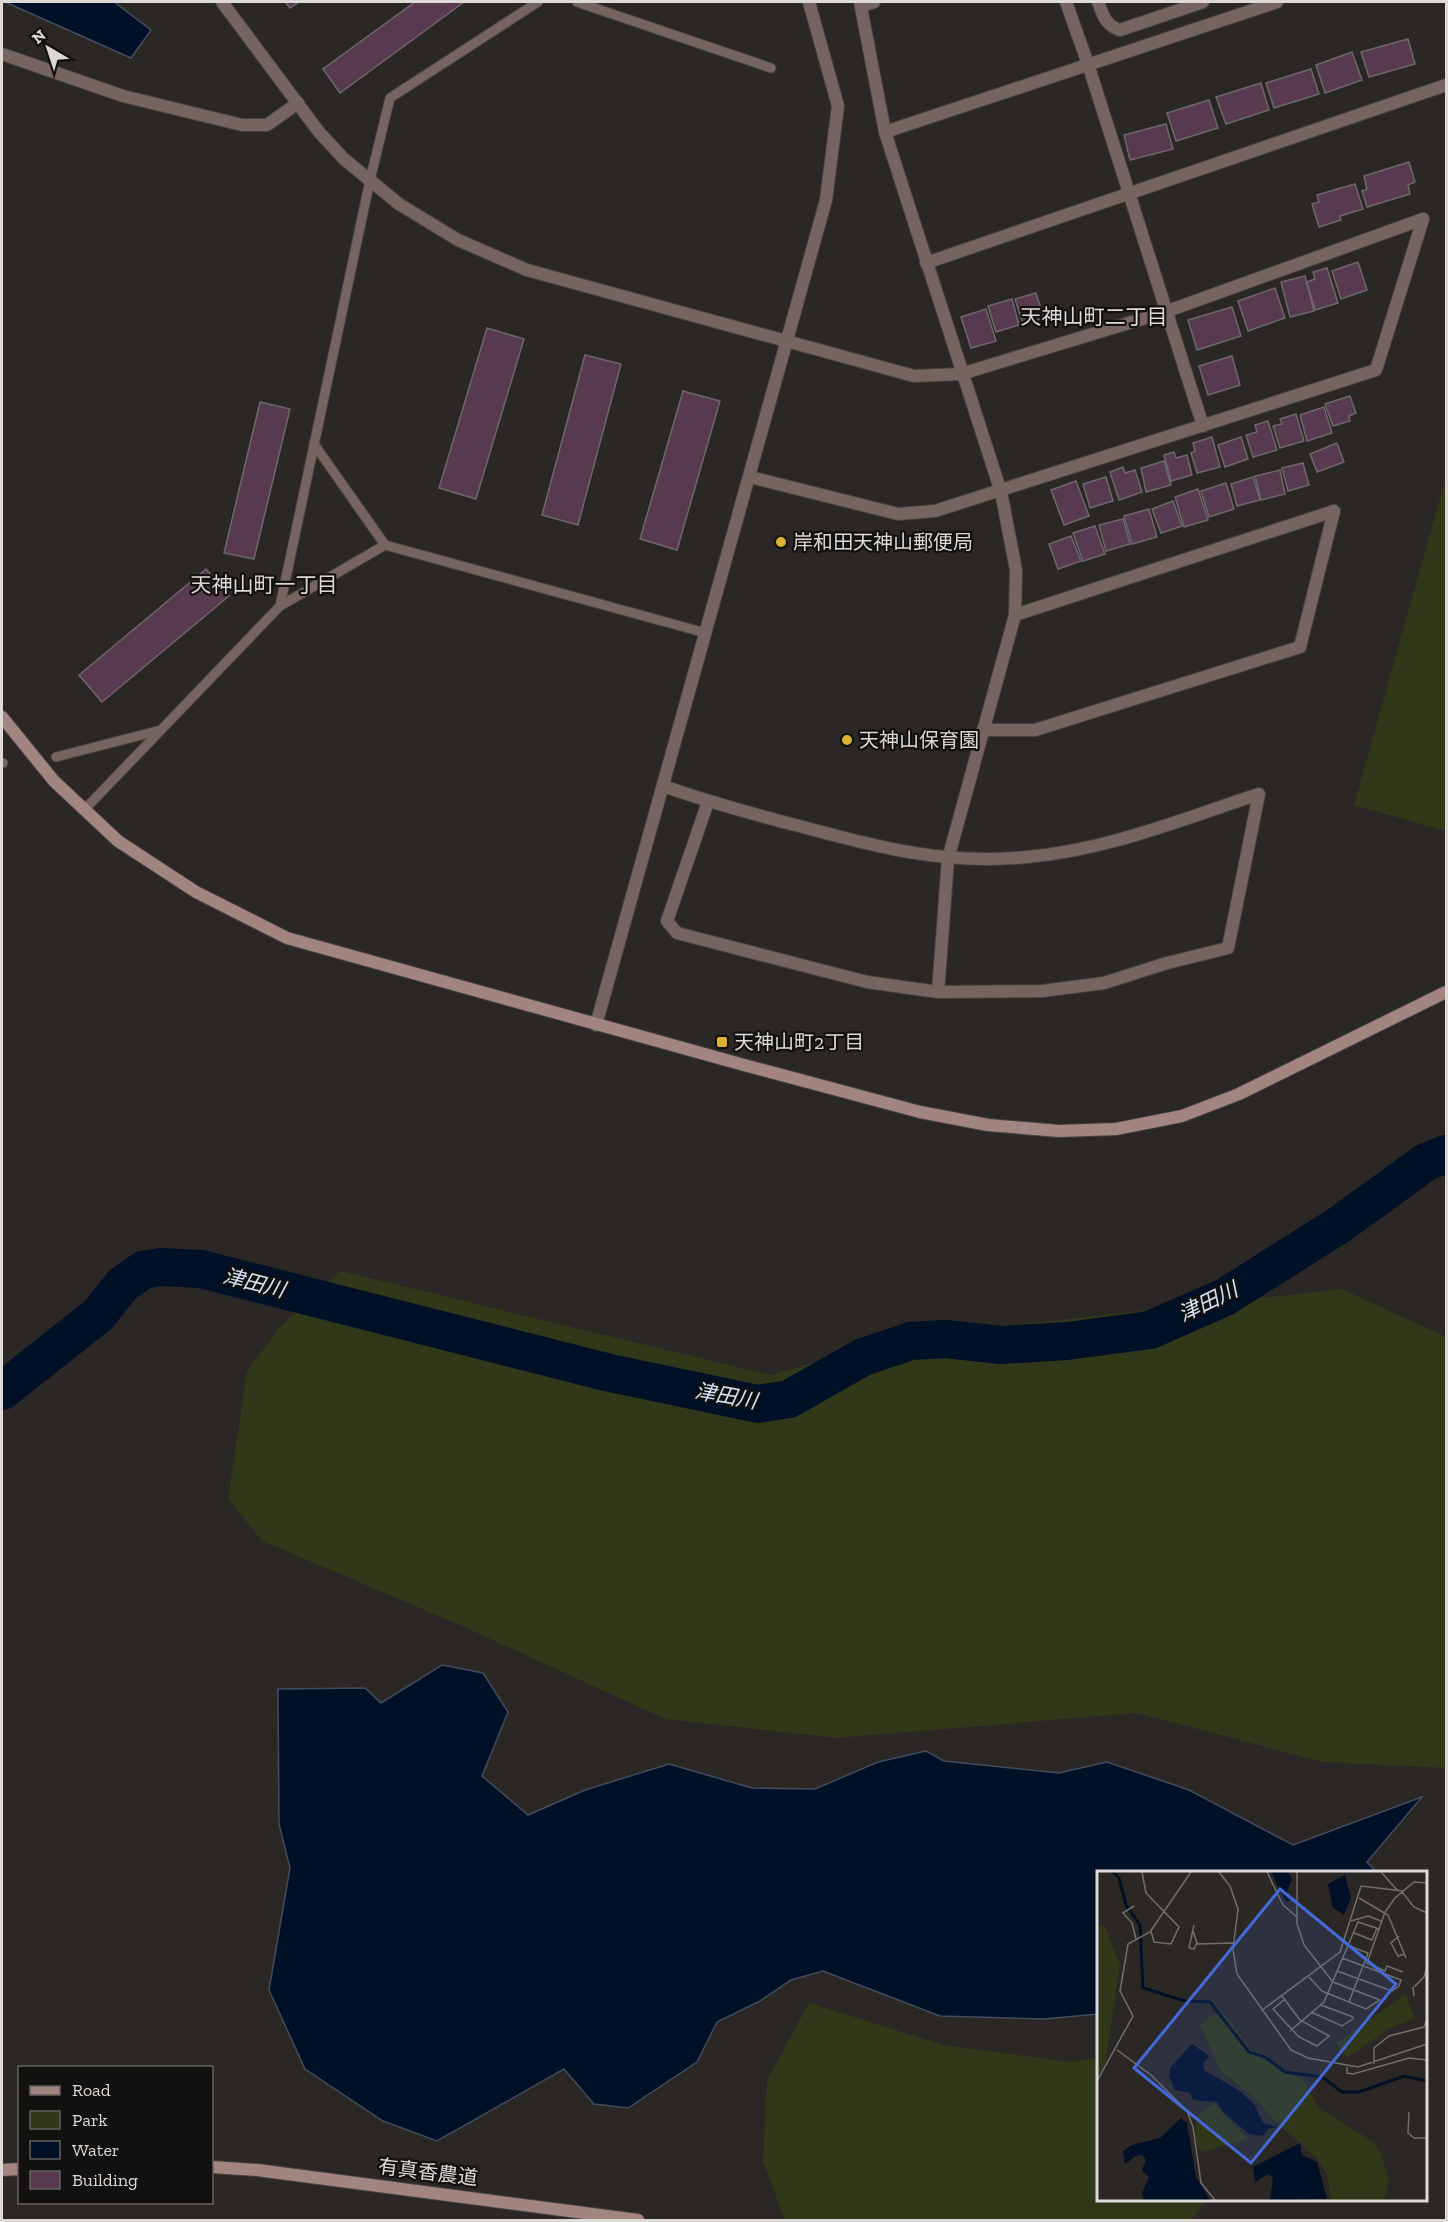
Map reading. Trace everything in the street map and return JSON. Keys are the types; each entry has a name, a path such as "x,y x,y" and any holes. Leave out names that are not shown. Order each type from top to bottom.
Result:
{"street":[{"path":"222,2 298,103 344,159 399,204 458,240 526,270 914,376 961,374 1165,312 1423,219 1376,370 1001,492 935,511 898,514 750,477"},
{"path":"596,1025 826,200 838,106 809,2"},
{"path":"874,2 860,4 885,132 961,374 1001,492 1016,570 1015,615 948,860 938,992"},
{"path":"1066,2 1088,64 1203,426"},
{"path":"1098,2 1104,20 1110,27 1120,30 1203,2"},
{"path":"885,132 1277,2"},
{"path":"2,54 123,96 242,125 267,125 298,103"},
{"path":"926,263 1446,85"},
{"path":"983,730 1035,730 1300,647 1334,511 1015,615"},
{"path":"2,717 54,781 118,841 196,892 287,938 596,1025 920,1112 988,1125 1059,1131 1116,1129 1182,1116 1239,1094 1446,992"},
{"path":"663,786 708,802 871,845 948,860 1027,857 1101,845 1259,794 1228,948 1167,963 1104,984 1042,992 938,992 867,982 677,933 666,921 708,802"},
{"name":"有真香農道","path":"213,2167 269,2171 638,2220"},
{"path":"2,2170 18,2169"}],"lane":[{"path":"280,606 370,180 390,98 538,2"},
{"path":"577,2 771,68"},
{"path":"314,444 385,545 706,633"},
{"path":"84,810 280,606 385,545"},
{"path":"56,757 161,730"}],"green space":[{"path":"1446,477 1446,831 1354,805"},
{"path":"340,1271 770,1375 904,1337 1342,1289 1446,1337 1446,1768 1323,1762 1137,1713 836,1738 665,1719 460,1625 262,1541 228,1499 247,1371 280,1327"},
{"path":"809,2003 944,2045 1069,2062 1097,2058 1097,2201 1206,2201 1191,2220 785,2220 763,2162 767,2080"}],"water":[{"path":"5,2 114,2 151,30 131,58"},
{"path":"442,1665 483,1673 508,1712 482,1776 528,1815 585,1790 669,1764 752,1788 815,1789 878,1762 926,1751 944,1761 1059,1773 1107,1762 1189,1790 1293,1845 1422,1797 1367,1862 1375,1871 1097,1871 1097,2014 1044,2019 940,2016 823,1971 791,1980 760,2001 717,2022 697,2062 628,2108 594,2104 564,2069 437,2141 383,2121 305,2069 269,1990 290,1868 279,1824 278,1689 365,1688 381,1703"}],"building":[{"path":"285,2 299,2 290,8"},
{"path":"415,2 464,2 340,93 323,69"},
{"path":"1408,39 1415,64 1369,77 1361,52"},
{"path":"1352,52 1362,80 1325,93 1316,65"},
{"path":"1311,69 1319,94 1274,108 1266,83"},
{"path":"1261,83 1269,110 1226,124 1216,97"},
{"path":"1209,100 1218,128 1176,141 1167,113"},
{"path":"1166,124 1173,149 1130,160 1124,135"},
{"path":"1409,162 1415,182 1408,185 1410,194 1367,207 1362,191 1367,189 1364,176"},
{"path":"1355,184 1363,209 1340,216 1341,220 1319,227 1312,204 1319,202 1317,195"},
{"path":"1358,262 1367,290 1341,299 1332,271"},
{"path":"1327,268 1338,303 1315,310 1307,282 1315,279 1313,272"},
{"path":"1305,276 1314,311 1290,317 1281,282"},
{"path":"1275,288 1285,318 1248,331 1238,301"},
{"path":"1036,293 1044,318 1023,324 1015,299"},
{"path":"1012,299 1019,325 996,332 988,306"},
{"path":"1232,307 1241,336 1197,350 1188,320"},
{"path":"986,309 996,341 971,348 961,317"},
{"path":"487,328 524,339 476,499 439,488"},
{"path":"585,355 621,364 578,525 542,515"},
{"path":"1232,356 1240,385 1208,395 1199,366"},
{"path":"683,391 720,401 677,550 640,539"},
{"path":"1350,396 1356,413 1349,416 1350,421 1333,426 1325,404"},
{"path":"260,402 290,409 254,559 224,553"},
{"path":"1324,407 1332,433 1307,441 1300,415"},
{"path":"1296,414 1304,441 1280,448 1273,426 1282,424 1280,419"},
{"path":"1268,421 1277,450 1253,457 1246,435 1257,432 1255,425"},
{"path":"1212,437 1220,467 1197,473 1191,453 1195,451 1193,443"},
{"path":"1241,437 1248,459 1225,467 1218,445"},
{"path":"1337,443 1344,462 1317,472 1310,454"},
{"path":"1174,452 1176,458 1187,455 1192,475 1171,481 1164,455"},
{"path":"1164,461 1171,485 1146,492 1141,468"},
{"path":"1303,463 1309,485 1288,491 1282,468"},
{"path":"1123,467 1125,473 1135,470 1142,492 1119,500 1110,472"},
{"path":"1280,470 1285,494 1261,500 1255,476"},
{"path":"1106,477 1113,501 1090,508 1083,484"},
{"path":"1253,477 1260,500 1237,506 1231,484"},
{"path":"1076,481 1089,516 1064,525 1051,490"},
{"path":"1226,483 1234,509 1209,517 1201,491"},
{"path":"1198,489 1208,520 1184,527 1175,497"},
{"path":"1173,501 1182,526 1161,533 1152,509"},
{"path":"1149,509 1157,537 1132,544 1124,516"},
{"path":"1123,519 1130,544 1106,551 1099,525"},
{"path":"1095,526 1105,554 1083,561 1073,533"},
{"path":"1071,536 1081,561 1058,569 1049,544"},
{"path":"206,569 229,596 102,702 79,675"}],"waterway":[{"name":"津田川","path":"2,1391 98,1315 123,1284 143,1270 161,1267 201,1269 610,1373 758,1404 789,1399 863,1357 911,1341 945,1339 1001,1345 1067,1341 1150,1330 1225,1297 1339,1225 1426,1162 1446,1154"}],"place":[{"name":"岸和田天神山郵便局","path":"781,542"},
{"name":"天神山保育園","path":"847,740"},
{"name":"天神山町2丁目","path":"722,1042"}],"district":[{"name":"天神山町二丁目","path":"1094,317"},
{"name":"天神山町一丁目","path":"264,585"}]}
